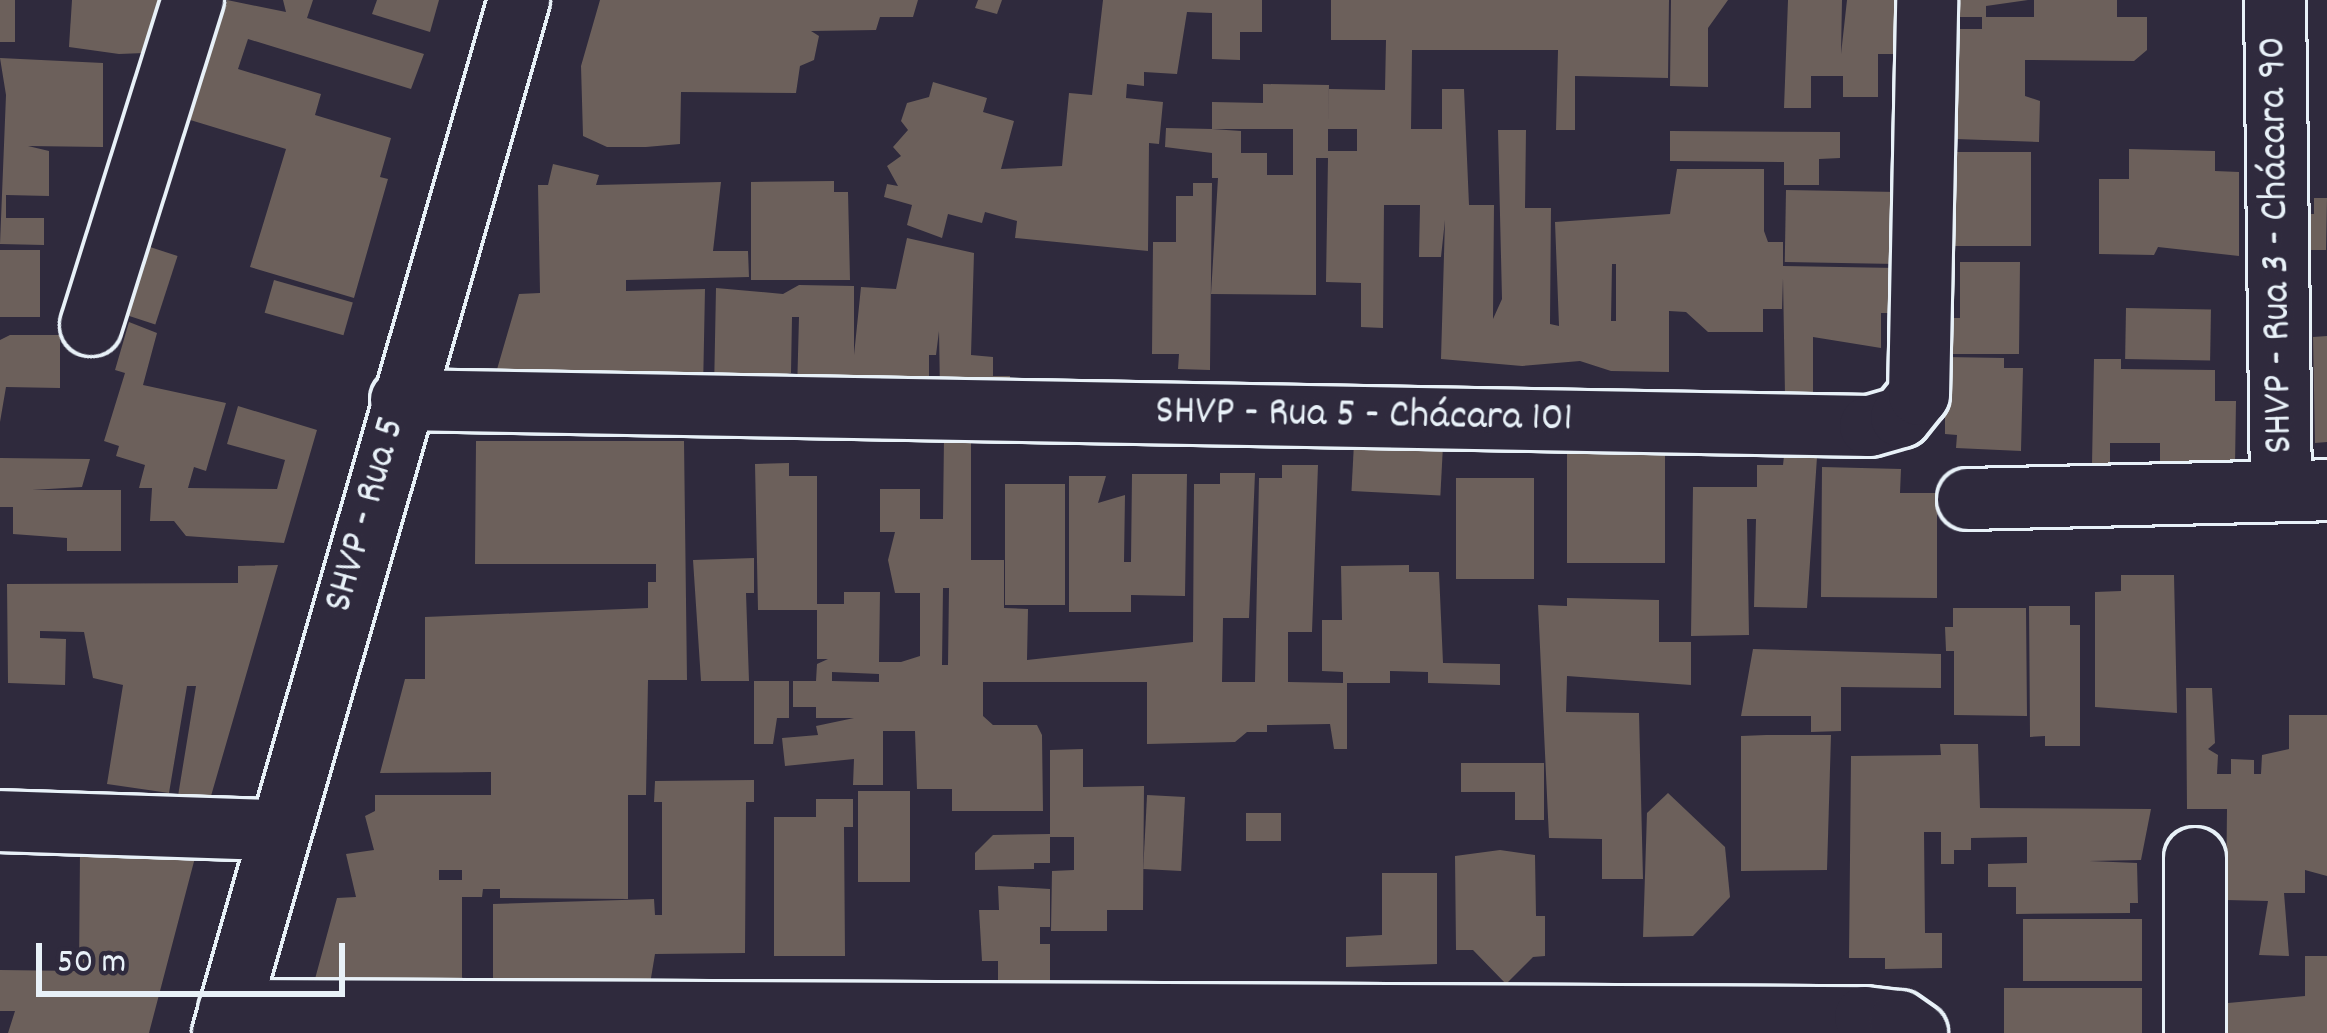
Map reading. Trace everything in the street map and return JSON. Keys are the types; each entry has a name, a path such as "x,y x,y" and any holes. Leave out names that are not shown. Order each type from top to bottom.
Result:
{"street":[{"path":"91,325 194,0"},
{"name":"SHVP - Rua 5","path":"226,1022 277,830 519,0"},
{"name":"SHVP - Rua 5 - Chácara 101","path":"401,400 1870,426 1901,417 1919,395 1927,0"},
{"name":"SHVP - Rua 3 - Chácara 90","path":"1968,500 2304,490 2275,0"},
{"path":"0,821 277,830"},
{"path":"2195,858 2195,1033"},
{"path":"226,1022 1865,1017 1900,1021 1917,1033"}],"building":[{"path":"0,0 15,0 15,42 0,42"},
{"path":"72,0 164,0 144,53 119,54 69,47"},
{"path":"227,0 286,12 283,0 313,0 307,18 424,54 411,89 248,39 238,69 321,94 315,115 391,138 380,177 388,179 354,298 250,267 286,149 187,119"},
{"path":"377,0 439,0 430,32 372,14"},
{"path":"600,0 918,0 913,17 880,17 876,30 811,31 819,36 814,60 800,66 796,93 681,92 680,144 607,147 583,136 581,66"},
{"path":"978,0 1002,0 997,14 975,8"},
{"path":"1103,0 1262,0 1262,32 1240,32 1240,60 1212,59 1212,13 1187,12 1177,74 1144,72 1144,86 1127,84 1126,98 1163,102 1159,144 1149,143 1148,251 1015,238 1017,221 985,212 982,223 948,214 942,238 907,225 912,205 884,197 887,184 898,186 887,166 901,156 893,147 908,130 901,121 907,103 929,97 933,82 987,98 983,112 1014,121 1001,169 1062,166 1069,93 1092,95"},
{"path":"1331,0 1669,0 1668,78 1575,76 1575,130 1556,130 1558,50 1412,50 1411,129 1442,129 1442,89 1464,89 1469,205 1494,205 1493,319 1502,299 1498,130 1526,130 1525,208 1551,208 1550,324 1559,326 1555,222 1670,214 1677,169 1764,169 1764,231 1768,242 1783,242 1783,266 1897,268 1896,313 1881,313 1881,348 1813,337 1813,396 1785,396 1783,278 1782,309 1763,309 1763,332 1708,332 1686,312 1669,311 1669,372 1611,371 1580,361 1522,366 1441,359 1445,220 1441,257 1419,257 1420,205 1384,205 1383,328 1361,327 1361,283 1326,282 1328,158 1316,158 1316,295 1211,294 1218,178 1212,178 1212,153 1165,147 1166,128 1212,129 1212,102 1263,103 1263,84 1329,85 1328,129 1329,89 1385,90 1386,40 1331,40","holes":["1212,129 1293,129 1293,175 1267,175 1267,153 1241,153 1241,131","1328,129 1357,129 1357,151 1328,151","1612,264 1616,264 1616,321 1611,321"]},
{"path":"1671,0 1728,0 1708,28 1708,87 1670,86"},
{"path":"1788,0 1842,0 1841,54 1847,0 1905,0 1901,54 1878,54 1878,97 1843,97 1843,76 1811,76 1811,108 1784,108"},
{"path":"1948,0 2028,0 1986,6 1986,17 2034,17 2034,0 2117,0 2117,17 2147,17 2147,50 2134,61 2025,60 2025,96 2040,101 2039,142 1956,139 1947,135 1947,78 1956,78 1960,29 1982,29 1982,17 1948,17"},
{"path":"0,58 103,63 103,147 28,146 49,151 49,196 6,195 6,218 44,218 44,245 0,244 6,95"},
{"path":"1670,131 1840,132 1840,158 1819,159 1819,185 1784,185 1784,162 1670,161"},
{"path":"2129,149 2215,151 2215,171 2239,172 2239,256 2158,247 2154,255 2099,254 2099,179 2129,179"},
{"path":"1947,152 2031,152 2031,246 1947,246"},
{"path":"553,164 599,175 596,185 721,182 713,251 748,251 749,277 626,280 626,291 705,289 703,391 527,404 527,433 488,433 491,390 519,294 540,293 538,185 548,185"},
{"path":"834,181 834,192 848,192 850,280 751,280 751,182"},
{"path":"1193,183 1212,183 1210,370 1178,369 1179,354 1152,354 1153,242 1176,242 1176,196 1193,196"},
{"path":"1786,190 1898,192 1897,264 1785,262"},
{"path":"2314,198 2327,198 2326,250 2291,250 2291,214 2314,214"},
{"path":"907,238 974,253 971,355 993,357 993,376 1010,376 1010,387 940,393 939,331 936,355 929,355 929,393 797,392 799,317 792,317 791,373 714,391 716,288 783,294 799,285 854,286 854,355 861,287 896,289"},
{"path":"150,247 178,256 155,324 128,315"},
{"path":"0,250 40,250 40,317 0,317"},
{"path":"1960,262 2020,262 2019,354 1948,354 1949,318 1960,318"},
{"path":"274,280 353,303 343,335 265,313"},
{"path":"2126,308 2211,309 2210,360 2125,359"},
{"path":"129,322 157,333 143,385 226,403 206,471 194,467 188,488 277,489 285,460 227,444 238,406 317,430 284,543 186,536 174,521 150,521 152,488 139,488 145,465 116,456 119,446 104,441 125,373 115,370"},
{"path":"10,335 60,335 60,388 6,387 0,422 0,340"},
{"path":"2327,336 2327,442 2315,443 2313,337"},
{"path":"1945,357 2004,358 2004,368 2023,368 2021,451 1956,448 1957,435 1945,434"},
{"path":"2094,359 2121,359 2121,369 2215,370 2215,401 2236,401 2235,466 2160,465 2160,443 2110,443 2110,465 2092,464"},
{"path":"944,436 971,436 971,560 1004,560 1004,608 1028,609 1027,660 1193,642 1194,484 1220,484 1220,473 1255,473 1249,618 1223,618 1222,682 1255,682 1259,478 1282,478 1282,465 1318,465 1312,632 1288,632 1288,682 1343,683 1343,672 1322,671 1322,620 1342,620 1341,566 1409,565 1409,572 1439,572 1443,663 1500,664 1500,685 1428,683 1428,672 1390,671 1390,683 1347,683 1347,749 1334,749 1330,724 1267,725 1267,732 1247,732 1235,742 1147,744 1147,682 983,682 983,716 993,725 1037,725 1042,735 1043,811 952,811 952,789 917,789 915,731 883,731 883,785 853,785 854,759 785,766 782,738 818,735 816,726 854,718 816,718 816,707 793,707 793,681 816,681 817,664 828,659 817,659 817,610 758,610 755,464 789,463 789,476 817,476 817,604 844,604 844,592 880,592 879,662 920,656 920,593 895,593 888,560 895,532 880,532 880,489 920,489 920,519 943,519","holes":["943,588 949,588 948,665 942,665","832,672 879,674 879,682 832,681"]},
{"path":"476,441 684,441 687,680 648,680 646,795 628,795 628,899 500,898 500,889 483,889 482,897 462,897 462,986 309,1001 337,898 356,897 346,854 374,850 365,816 375,811 375,795 491,795 491,772 380,773 405,679 425,679 425,617 648,608 648,582 656,582 656,564 475,564","holes":["439,870 462,870 462,880 439,880"]},
{"path":"1354,443 1443,448 1440,496 1351,491"},
{"path":"1567,451 1665,451 1665,563 1567,563"},
{"path":"1784,456 1817,457 1807,608 1754,607 1756,519 1747,519 1749,635 1691,636 1693,487 1757,487 1757,465 1783,465"},
{"path":"0,458 90,459 82,487 32,490 121,490 121,551 67,551 67,538 13,534 13,507 0,507"},
{"path":"1822,467 1901,469 1900,493 1937,493 1937,598 1821,597"},
{"path":"1132,474 1187,474 1185,596 1131,595 1131,612 1069,612 1069,476 1106,476 1098,503 1125,495 1124,562 1131,562"},
{"path":"1456,478 1534,478 1534,579 1456,579"},
{"path":"1005,484 1065,484 1065,605 1005,605"},
{"path":"754,558 754,593 746,593 749,681 701,681 693,560"},
{"path":"278,565 211,796 178,796 196,686 187,686 169,793 107,784 123,685 93,678 84,632 40,631 40,638 66,639 65,685 8,683 7,584 238,583 238,566"},
{"path":"2121,575 2174,575 2177,713 2095,707 2095,592 2121,591"},
{"path":"1567,598 1659,600 1659,642 1691,642 1691,685 1567,676 1566,712 1639,713 1643,879 1602,879 1602,839 1549,838 1538,605 1567,606"},
{"path":"2029,606 2070,606 2070,625 2080,625 2080,746 2045,746 2045,736 2030,737"},
{"path":"1953,608 2026,608 2027,716 1954,715 1954,651 1946,651 1945,627 1953,627"},
{"path":"1753,649 1941,654 1941,688 1841,687 1841,731 1811,732 1811,716 1741,716"},
{"path":"754,681 789,681 789,718 777,718 773,744 754,744"},
{"path":"2186,688 2212,688 2215,743 2208,749 2218,755 2217,774 2231,774 2231,759 2254,760 2254,774 2261,774 2262,755 2289,749 2289,715 2327,715 2327,876 2305,870 2305,893 2284,893 2289,956 2259,955 2268,901 2226,900 2227,809 2187,809"},
{"path":"1831,735 1827,870 1741,871 1741,736"},
{"path":"1940,744 1978,744 1980,808 2151,809 2141,860 2089,861 2137,863 2138,903 2130,903 2130,913 2016,914 2016,887 1988,887 1988,864 2027,863 2027,837 1971,838 1971,850 1954,850 1954,864 1941,864 1941,832 1924,832 1925,933 1942,933 1942,968 1885,969 1885,958 1849,958 1851,756 1941,755"},
{"path":"1083,749 1083,787 1144,786 1143,910 1107,910 1107,931 1051,931 1052,871 1074,870 1074,837 1050,837 1050,863 1034,863 1034,869 975,870 975,853 993,835 1050,834 1050,750"},
{"path":"1461,763 1544,763 1544,820 1515,820 1515,792 1461,792"},
{"path":"754,780 754,802 746,802 745,953 655,954 650,984 493,988 493,904 654,899 655,915 662,915 662,802 654,802 655,781"},
{"path":"858,791 910,791 910,882 858,882"},
{"path":"1668,793 1725,847 1730,897 1693,936 1643,937 1647,813"},
{"path":"1147,795 1185,797 1181,871 1143,869"},
{"path":"816,799 853,799 853,827 844,827 845,956 774,956 774,817 816,817"},
{"path":"1246,813 1281,813 1281,841 1246,841"},
{"path":"80,850 197,850 149,1033 8,1033 15,1011 0,1011 0,970 79,971"},
{"path":"1500,850 1535,855 1536,916 1545,916 1545,956 1533,957 1506,984 1473,950 1456,950 1455,856"},
{"path":"1382,873 1437,873 1437,964 1346,967 1346,937 1382,935"},
{"path":"998,886 1050,889 1050,927 1040,927 1040,944 1050,944 1050,982 998,982 998,961 982,961 979,910 999,910"},
{"path":"2023,919 2142,919 2142,981 2023,981"},
{"path":"2305,956 2327,956 2327,1033 2228,1033 2228,1003 2305,996"},
{"path":"2004,988 2142,988 2142,1033 2004,1033"}]}
